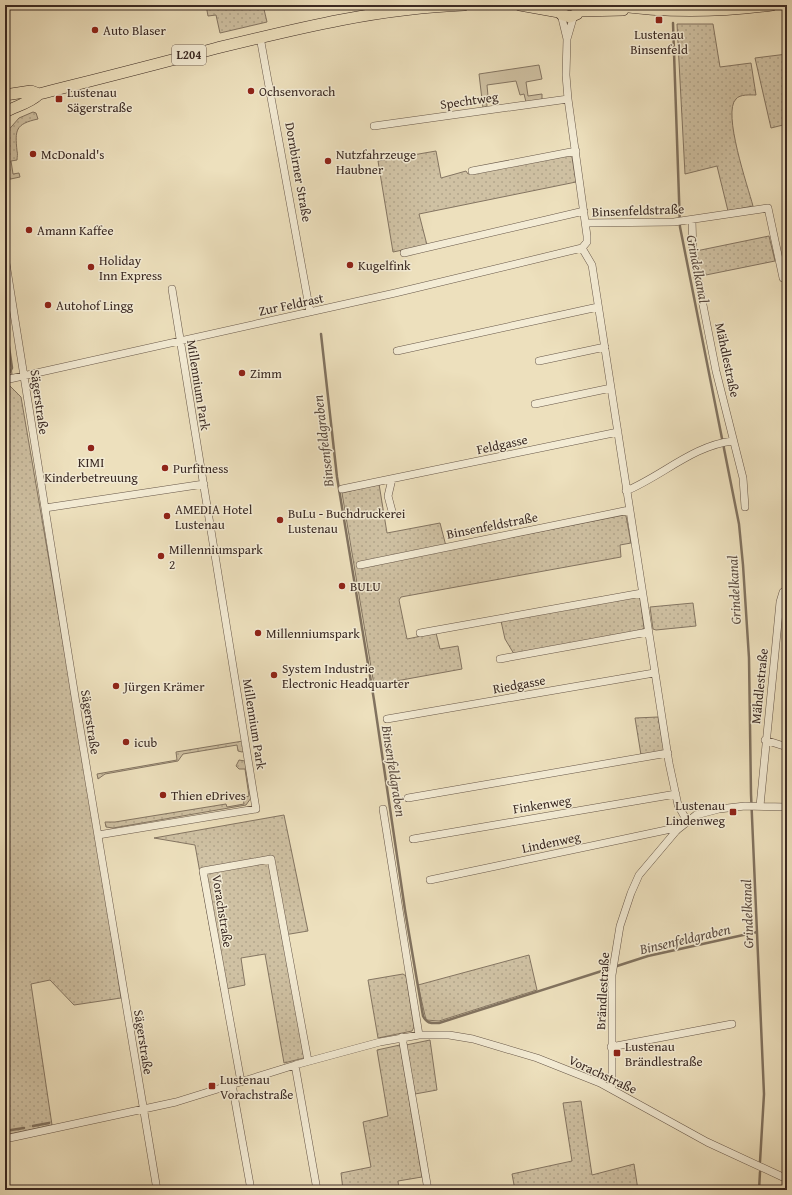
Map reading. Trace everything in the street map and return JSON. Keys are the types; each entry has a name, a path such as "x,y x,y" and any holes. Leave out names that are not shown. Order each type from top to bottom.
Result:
{"main road":[{"name":"L204","path":"5,112 33,99 38,94 315,24 384,12 464,5"},
{"path":"520,5 559,10 570,17 578,10 643,9 704,12 772,5"},
{"path":"614,5 643,9"},
{"name":"L204","path":"5,95 31,91 38,94"}],"street":[{"name":"Binsenfeldstraße","path":"559,10 567,39 566,75 568,99 586,223 587,242 582,248"},
{"name":"Binsenfeldstraße","path":"567,39 578,10"},
{"name":"Dornbirner Straße","path":"260,37 310,312"},
{"name":"Spechtweg","path":"374,126 568,99"},
{"path":"472,171 576,152"},
{"path":"690,220 768,208 783,278"},
{"name":"Binsenfeldstraße","path":"404,253 584,211"},
{"name":"Binsenfeldstraße","path":"586,223 674,222 690,220"},
{"name":"Mähdlestraße","path":"690,220 693,254 730,441 743,478 745,507"},
{"name":"Zur Feldrast","path":"5,380 310,312 582,248"},
{"path":"582,248 592,265 654,673 678,805 687,821"},
{"name":"Sägerstraße","path":"5,257 157,1190"},
{"name":"Millennium Park","path":"98,835 256,809 172,289"},
{"path":"397,351 598,307"},
{"path":"539,361 605,347"},
{"path":"535,404 611,388"},
{"name":"Feldgasse","path":"342,489 347,490 392,479 618,432"},
{"path":"626,491 646,482 716,444 730,441"},
{"path":"392,479 388,496 393,515"},
{"path":"45,508 204,484"},
{"name":"Binsenfeldstraße","path":"360,565 629,510"},
{"name":"Mähdlestraße","path":"759,806 780,602 783,592 787,589"},
{"path":"420,633 642,593"},
{"path":"500,659 648,632"},
{"name":"Riedgasse","path":"387,719 654,673"},
{"name":"Mähdlestraße","path":"766,740 787,746"},
{"path":"408,798 668,753"},
{"name":"Finkenweg","path":"412,839 676,794"},
{"name":"Brändlestraße","path":"612,1088 612,974 620,926 630,893 639,875 677,830 696,815 719,809 745,806 787,807"},
{"path":"383,809 419,1035"},
{"name":"Lindenweg","path":"430,880 632,836 671,829 677,830"},
{"name":"Vorachstraße","path":"241,1082 203,871 271,859 308,1062"},
{"name":"Brändlestraße","path":"611,1047 732,1024"},
{"name":"Vorachstraße","path":"5,1139 176,1102 295,1065 402,1038 419,1035 449,1035 473,1039 538,1058 612,1088 707,1142 787,1179"},
{"path":"402,1038 428,1190"},
{"path":"295,1065 317,1190"},
{"path":"232,1084 251,1190"}],"shaded area":[{"path":"206,5 263,5 267,22 220,33 216,15 208,16"},
{"path":"677,24 713,24 720,67 751,63 756,95 738,97 736,99 733,107 732,119 737,150 753,206 728,211 717,166 685,174"},
{"path":"787,54 787,124 771,128 755,58"},
{"path":"539,65 542,79 526,82 528,96 542,94 542,100 526,102 524,94 520,95 516,81 487,85 487,106 483,108 479,74"},
{"path":"33,112 36,113 38,119 25,123 18,129 16,138 17,160 11,161 13,174 19,173 20,177 6,180 5,134 19,118"},
{"path":"436,151 441,178 466,171 468,174 568,155 572,157 576,182 419,214 427,245 393,252 378,161"},
{"path":"769,236 775,261 701,276 696,251"},
{"path":"5,319 12,374 5,376"},
{"path":"9,385 21,397 97,840 121,998 74,1005 50,980 31,984 52,1125 5,1135 5,386"},
{"path":"379,484 387,533 440,523 447,550 624,515 626,516 631,543 620,545 621,557 401,597 399,600 407,639 436,633 440,649 458,646 462,669 374,685 342,493"},
{"path":"635,596 640,598 644,628 640,631 514,654 505,639 501,621"},
{"path":"693,603 696,626 656,630 653,629 650,607"},
{"path":"658,717 664,750 641,755 635,718"},
{"path":"243,741 244,751 242,752 238,751 237,745 183,754 178,761 105,774 98,779 97,774 177,760 176,752"},
{"path":"239,760 245,761 251,798 246,805 113,828 106,827 105,822 115,822 226,804 227,807 244,804 243,798 249,796 245,769 239,769 236,766"},
{"path":"284,815 308,931 284,935 304,1058 284,1063 265,954 241,958 245,985 221,990 195,845 154,838"},
{"path":"529,955 537,990 439,1021 426,1020 418,985"},
{"path":"403,974 406,976 414,1027 412,1031 378,1038 368,980"},
{"path":"430,1040 437,1090 415,1094 406,1045"},
{"path":"400,1045 422,1177 398,1181 399,1190 343,1190 341,1173 371,1167 363,1122 388,1116 377,1050"},
{"path":"581,1101 592,1175 634,1164 638,1190 515,1190 512,1174 572,1161 563,1103"}],"waterway":[{"name":"Grindelkanal","path":"673,23 680,227 739,524 743,565 749,658 751,794 764,1094 760,1162"},
{"path":"5,319 12,368 10,372 5,373"},
{"name":"Binsenfeldgraben","path":"321,334 337,477 374,700 405,910 423,1016 428,1022 439,1023 608,969"},
{"name":"Binsenfeldgraben","path":"617,966 648,956 757,932"},
{"path":"33,1126 49,1123"},
{"path":"5,1131 24,1128"},
{"name":"Grindelkanal","path":"759,1190 760,1172"}],"place":[{"name":"Lustenau Binsenfeld","path":"659,20"},
{"name":"Auto Blaser","path":"95,30"},
{"name":"Ochsenvorach","path":"251,91"},
{"name":"Lustenau Sägerstraße","path":"59,99"},
{"name":"McDonald's","path":"33,154"},
{"name":"Nutzfahrzeuge Haubner","path":"328,161"},
{"name":"Amann Kaffee","path":"29,230"},
{"name":"Kugelfink","path":"350,265"},
{"name":"Holiday Inn Express","path":"91,267"},
{"name":"Autohof Lingg","path":"48,305"},
{"name":"Zimm","path":"242,373"},
{"name":"KIMI Kinderbetreuung","path":"91,448"},
{"name":"Purfitness","path":"165,468"},
{"name":"AMEDIA Hotel Lustenau","path":"167,516"},
{"name":"BuLu - Buchdruckerei Lustenau","path":"280,520"},
{"name":"Millenniumspark 2","path":"161,556"},
{"name":"BULU","path":"342,586"},
{"name":"Millenniumspark","path":"258,633"},
{"name":"System Industrie Electronic Headquarter","path":"274,675"},
{"name":"Jürgen Krämer","path":"116,686"},
{"name":"icub","path":"126,742"},
{"name":"Thien eDrives","path":"163,795"},
{"name":"Lustenau Lindenweg","path":"733,812"},
{"name":"Lustenau Brändlestraße","path":"617,1053"},
{"name":"Lustenau Vorachstraße","path":"212,1086"}]}
